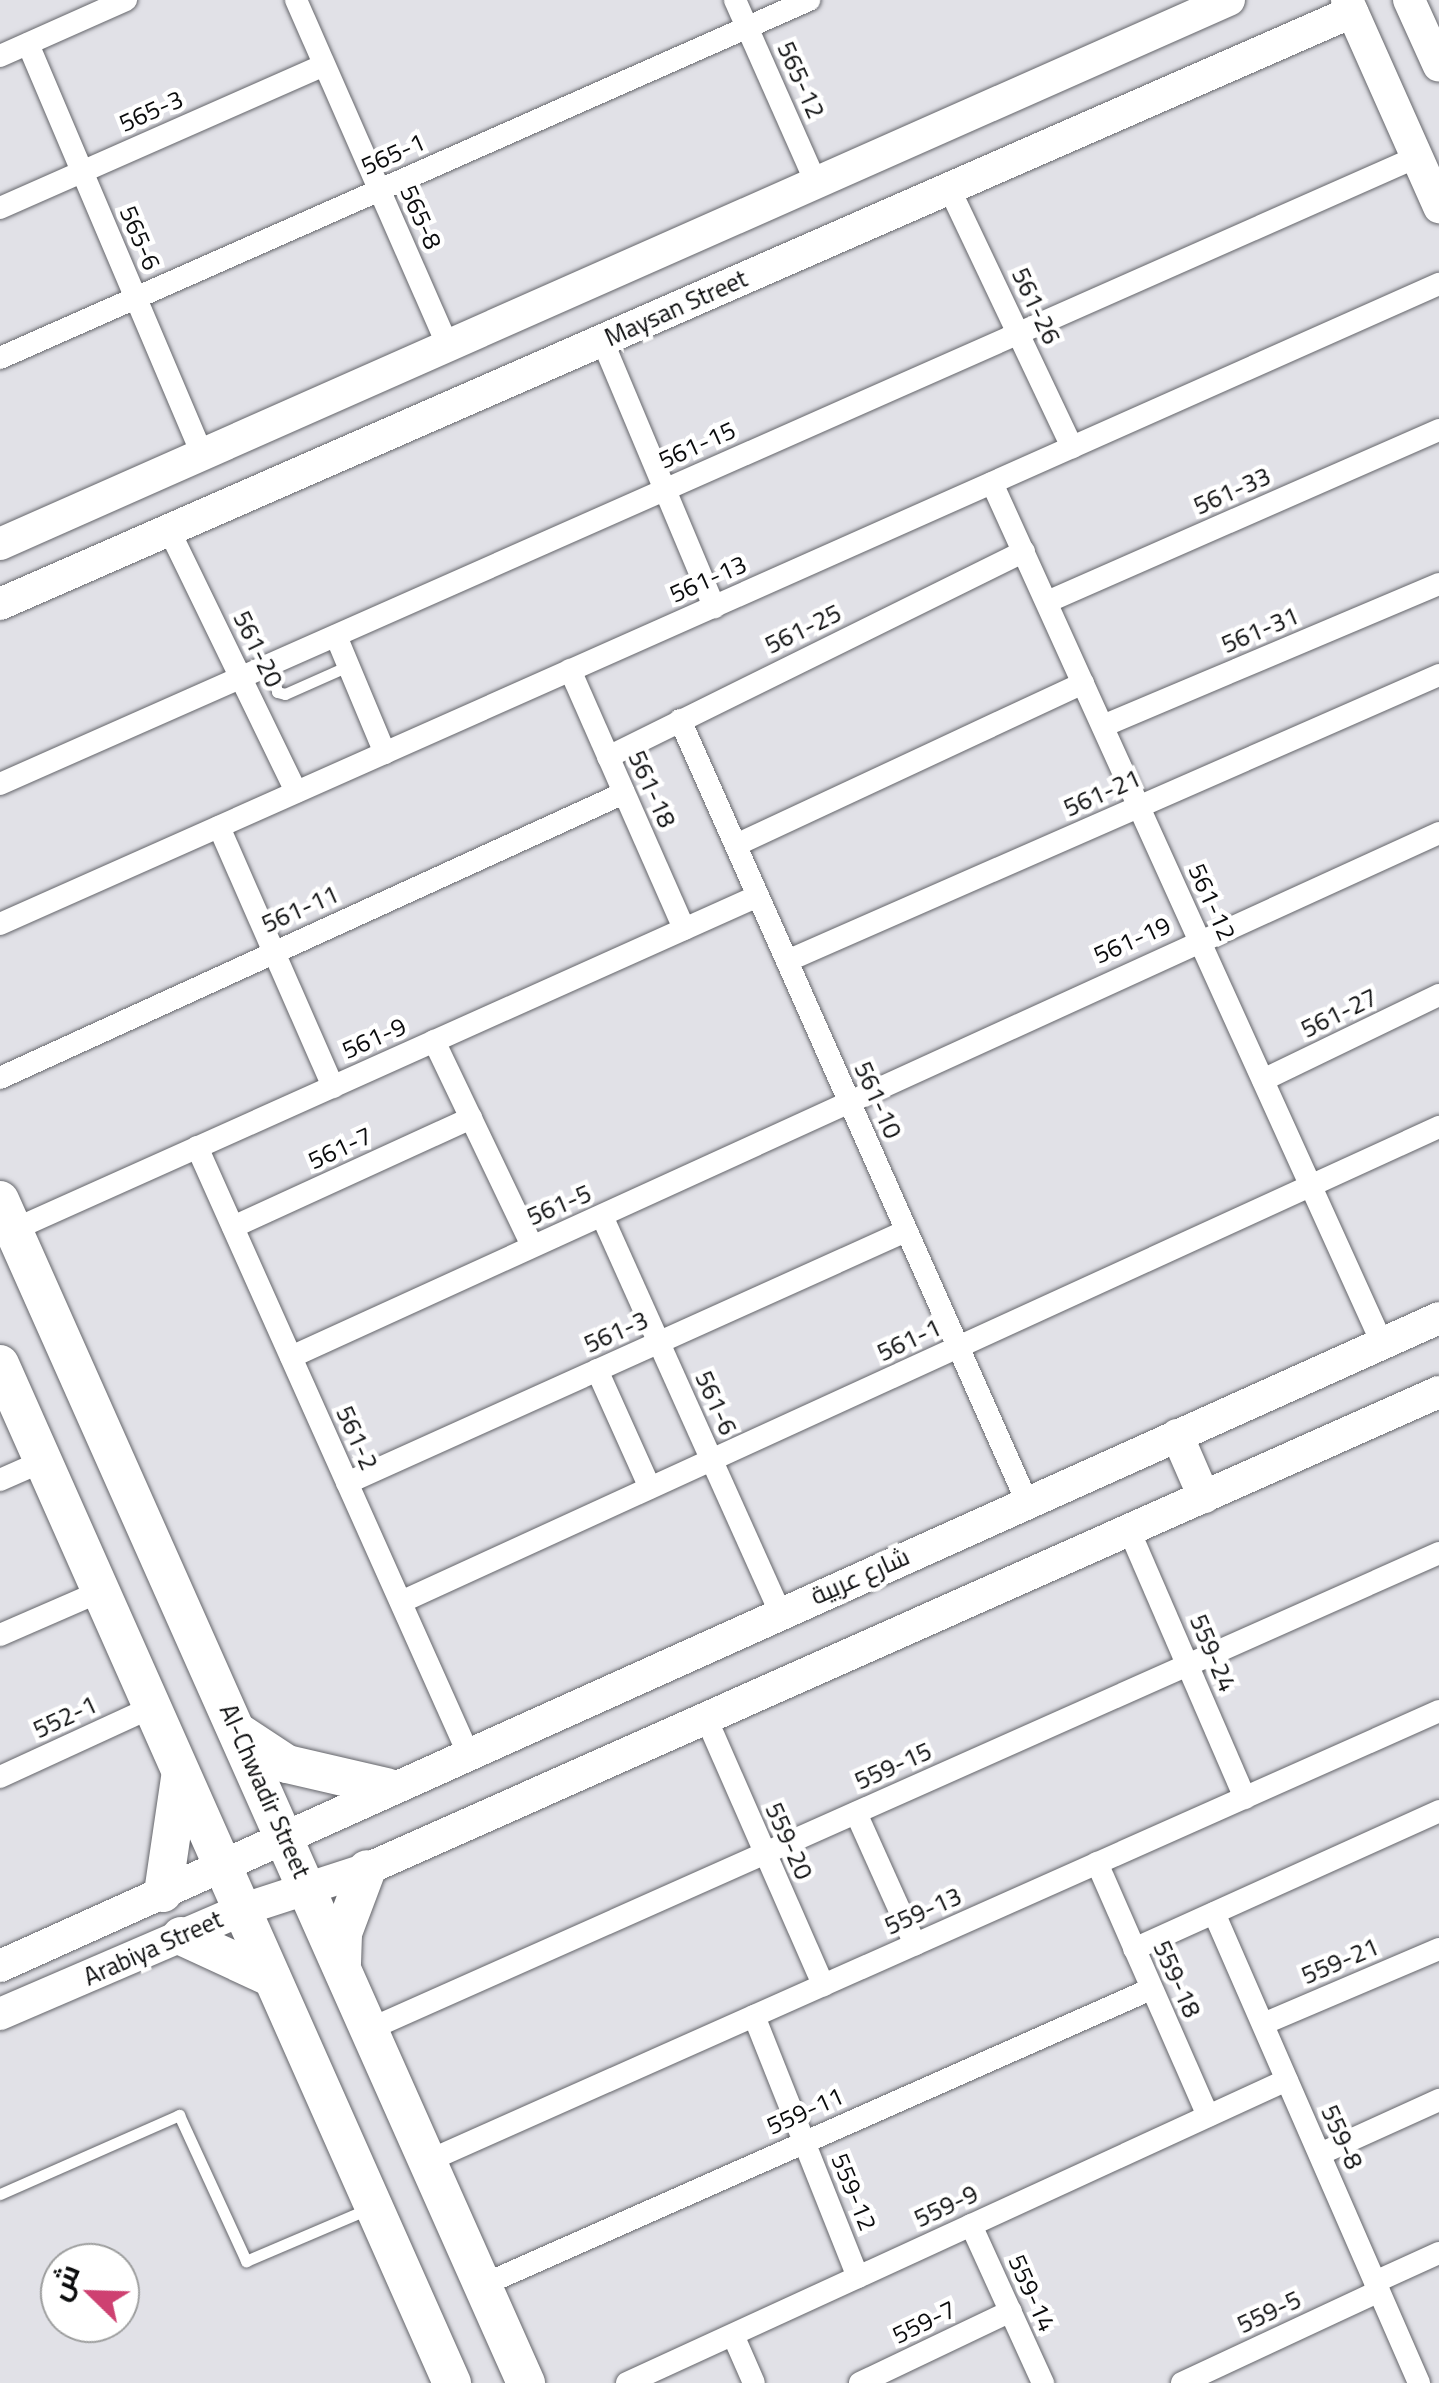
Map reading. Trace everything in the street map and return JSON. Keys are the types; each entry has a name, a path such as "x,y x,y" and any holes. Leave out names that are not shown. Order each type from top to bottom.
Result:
{"main road":[{"path":"0,544 1229,0"},
{"path":"1408,0 1439,66"},
{"path":"1349,6 1439,207"},
{"name":"Maysan Street","path":"0,604 949,188 1349,6"},
{"path":"596,280 611,336"},
{"name":"Al-Chwadir Street","path":"5,1214 283,1839 308,1886 526,2383"},
{"name":"شارع عربية","path":"283,1839 467,1751 1439,1318"},
{"path":"3,1378 43,1460 220,1867 244,1908 452,2383"},
{"path":"308,1886 367,1869 1439,1392"},
{"path":"1177,1435 1204,1497"},
{"path":"237,1730 287,1764 388,1787"},
{"path":"164,1893 180,1770"},
{"name":"Arabiya Street","path":"0,1966 283,1839"},
{"path":"342,1966 343,1933 367,1869"},
{"name":"Arabiya Street","path":"0,2014 244,1908 308,1886"},
{"path":"181,1936 272,1978"}],"street":[{"path":"0,56 126,0"},
{"name":"565-8","path":"296,0 448,346"},
{"name":"565-12","path":"735,0 816,183"},
{"name":"565-1","path":"0,358 809,0"},
{"name":"565-6","path":"28,44 202,454"},
{"name":"565-3","path":"0,208 324,64"},
{"name":"561-15","path":"0,784 1416,156"},
{"name":"561-26","path":"949,188 1072,447"},
{"name":"561-13","path":"0,924 1439,284"},
{"path":"611,336 665,490 714,606"},
{"name":"561-33","path":"1047,602 1439,430"},
{"name":"561-12","path":"992,482 1382,1344"},
{"name":"561-20","path":"169,530 296,792"},
{"name":"561-25","path":"608,757 1024,551"},
{"name":"561-31","path":"1103,726 1439,584"},
{"path":"336,636 385,753"},
{"name":"561-18","path":"570,670 684,929"},
{"name":"561-21","path":"787,961 1439,675"},
{"path":"736,845 1083,682"},
{"name":"561-10","path":"680,720 1026,1502"},
{"name":"561-11","path":"0,1078 624,793"},
{"path":"220,826 271,952 333,1087"},
{"name":"561-19","path":"848,1099 1439,833"},
{"name":"561-9","path":"5,1214 198,1147 758,896"},
{"name":"561-27","path":"1263,1080 1439,995"},
{"path":"434,1041 532,1246"},
{"name":"561-5","path":"291,1357 848,1099"},
{"name":"561-7","path":"233,1227 471,1118"},
{"name":"561-1","path":"401,1602 1439,1126"},
{"name":"561-2","path":"198,1147 467,1751"},
{"name":"561-6","path":"602,1216 780,1612"},
{"name":"561-3","path":"348,1483 906,1231"},
{"path":"597,1370 650,1488"},
{"path":"0,1480 43,1460"},
{"name":"559-24","path":"1129,1530 1245,1798"},
{"name":"559-15","path":"370,2029 1439,1553"},
{"path":"0,1635 100,1591"},
{"name":"552-1","path":"0,1777 152,1707"},
{"name":"559-13","path":"428,2161 1439,1711"},
{"name":"559-20","path":"706,1718 823,1985"},
{"path":"1134,1949 1439,1810"},
{"path":"856,1813 915,1944"},
{"name":"559-18","path":"1097,1864 1208,2116"},
{"name":"559-8","path":"1214,1912 1419,2383"},
{"name":"559-21","path":"1263,2024 1439,1948"},
{"name":"559-11","path":"483,2285 1151,1989"},
{"name":"559-12","path":"754,2016 858,2277"},
{"name":"559-9","path":"627,2383 1287,2080"},
{"path":"1320,2154 1439,2100"},
{"name":"559-14","path":"972,2225 1044,2383"},
{"name":"559-5","path":"1182,2383 1439,2253"},
{"name":"559-7","path":"860,2383 1010,2311"},
{"path":"732,2334 754,2383"}],"lane":[{"path":"270,665 276,692 284,694 348,666"},
{"path":"0,2194 179,2115 246,2260 374,2206"}]}
